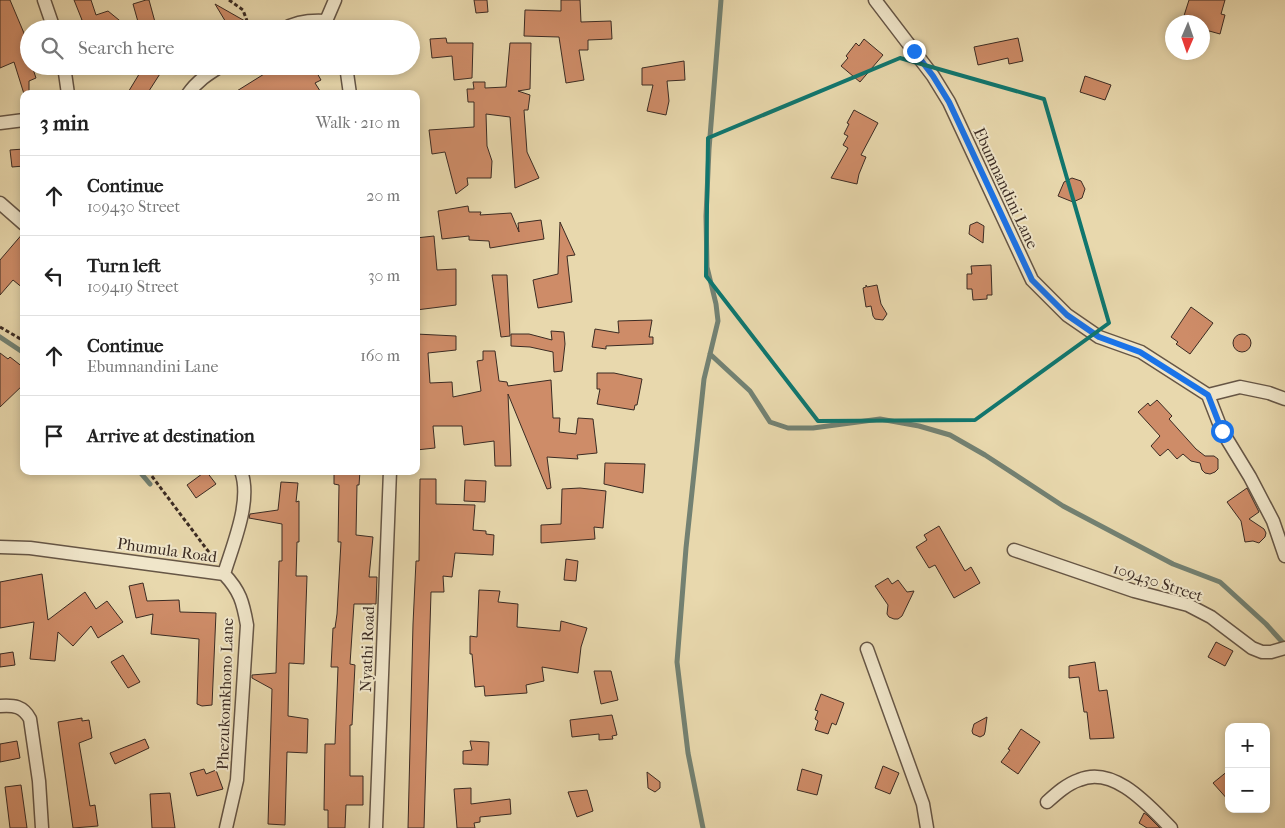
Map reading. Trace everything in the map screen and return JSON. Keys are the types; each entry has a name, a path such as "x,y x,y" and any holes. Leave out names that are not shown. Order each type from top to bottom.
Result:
{"street":[{"path":"44,0 51,20"},
{"path":"330,20 335,0"},
{"name":"Ebumnandini Lane","path":"875,0 933,76 949,102 1032,280 1067,315 1099,337 1140,352 1208,395"},
{"path":"65,75 67,90"},
{"path":"191,90 208,75"},
{"path":"347,75 349,90"},
{"path":"0,123 20,120"},
{"path":"0,203 20,220"},
{"path":"1285,398 1240,387 1208,395 1222,431 1250,477 1273,522 1285,556"},
{"name":"Phumula Road","path":"0,547 30,548 224,574 244,505 242,475"},
{"name":"Nyathi Road","path":"376,828 390,475"},
{"name":"109430 Street","path":"1014,550 1134,591 1188,605 1211,617 1252,648 1262,652 1271,652 1285,648"},
{"name":"Phezukomkhono Lane","path":"224,574 235,586 243,604 247,625 237,780 226,828"},
{"path":"867,648 923,804 927,828"},
{"path":"0,706 18,706 26,712 30,719 39,781 42,828"},
{"path":"1047,802 1064,788 1081,779 1097,777 1115,780 1154,811 1171,828"}],"path":[{"path":"229,0 243,10 247,20"},
{"path":"0,327 20,339"},
{"path":"151,475 224,574"}],"highlighted area":[{"path":"900,58 1044,99 1109,323 975,420 818,421 706,276 708,138"}],"building":[{"path":"0,0 10,0 20,24 20,75 35,75 36,78 29,81 29,90 23,90 14,62 0,68"},
{"path":"74,0 91,0 96,15 108,11 119,20 82,20"},
{"path":"149,0 154,20 137,20 133,4"},
{"path":"474,0 487,0 488,12 476,13"},
{"path":"561,0 580,0 581,22 611,21 612,39 588,40 588,50 579,50 584,80 566,83 559,37 524,36 525,10 561,11"},
{"path":"1189,0 1225,0 1221,14 1225,15 1220,34 1210,31 1210,15 1184,15"},
{"path":"215,4 243,20 225,20"},
{"path":"446,38 447,43 473,43 472,78 454,80 452,56 432,58 430,39"},
{"path":"1018,38 1023,61 1009,64 1008,58 978,65 974,47"},
{"path":"864,39 883,55 860,82 841,66 856,43 859,46"},
{"path":"510,43 531,43 530,89 518,91 530,95 528,110 524,110 527,152 539,178 515,188 510,117 486,114 487,146 492,161 491,178 467,178 468,185 456,194 445,152 432,154 429,130 474,127 474,102 468,102 467,89 474,89 473,82 485,82 485,88 506,87"},
{"path":"684,61 685,80 667,81 669,101 666,115 647,111 653,85 642,85 642,68"},
{"path":"139,75 159,75 150,90 129,90"},
{"path":"263,75 318,75 321,80 315,83 319,90 238,90"},
{"path":"1085,76 1111,85 1105,100 1080,92"},
{"path":"854,110 878,123 861,155 866,157 857,184 831,178 848,148 843,145 848,136 844,134"},
{"path":"20,149 20,166 12,167 10,150"},
{"path":"1072,178 1081,181 1085,189 1082,198 1073,202 1058,196 1064,182"},
{"path":"468,206 469,212 481,212 480,215 511,213 519,232 518,223 541,220 544,239 490,248 489,241 469,240 469,236 442,239 438,211"},
{"path":"560,222 575,255 567,256 572,302 538,308 533,280 558,274"},
{"path":"977,222 984,226 983,243 969,234 970,225"},
{"path":"434,236 437,270 456,269 456,305 420,310 420,238"},
{"path":"20,237 20,286 13,280 0,295 0,260"},
{"path":"991,265 992,295 987,295 987,299 973,300 972,289 967,289 967,274 972,274 971,266"},
{"path":"492,275 507,275 510,336 501,337"},
{"path":"866,285 867,287 877,285 881,304 887,314 883,320 875,319 871,306 866,307 863,288"},
{"path":"1191,307 1213,323 1190,354 1176,344 1178,342 1171,337"},
{"path":"652,320 649,337 653,337 653,344 606,346 606,349 592,347 595,329 619,333 618,321"},
{"path":"551,331 564,332 565,344 562,371 554,372 553,352 530,347 511,346 511,334 529,334 552,340"},
{"path":"420,334 456,336 456,350 428,353 430,383 452,382 453,397 481,391 477,361 483,360 483,351 495,351 499,381 507,382 508,386 551,380 553,418 560,418 559,432 576,434 578,418 593,419 597,453 577,455 578,459 547,457 551,488 547,489 508,394 511,466 495,466 494,441 464,445 462,426 433,426 435,448 420,450"},
{"path":"1242,334 1248,337 1251,343 1248,349 1242,352 1236,349 1233,343 1236,337"},
{"path":"0,353 8,359 10,357 20,365 20,388 0,407"},
{"path":"597,373 614,373 642,379 637,405 635,405 634,410 597,404 600,389 597,389"},
{"path":"1157,400 1172,416 1169,419 1196,449 1205,456 1214,456 1218,459 1218,469 1215,472 1205,473 1200,463 1191,461 1183,454 1177,459 1168,449 1160,456 1151,446 1160,436 1138,412 1148,403 1150,406"},
{"path":"605,463 645,464 643,493 604,484"},
{"path":"201,475 209,475 216,484 196,498 187,485"},
{"path":"334,475 360,475 359,485 357,485 356,535 373,537 369,577 377,577 376,604 354,604 350,664 355,665 352,725 350,725 350,776 363,776 363,805 346,805 345,828 328,828 328,810 324,810 325,744 335,744 338,667 331,667 333,628 335,628 337,614 341,542 338,542 339,485 334,484"},
{"path":"420,479 436,479 436,504 475,505 473,530 486,531 486,534 494,535 493,555 455,553 452,577 443,576 444,592 431,592 424,828 408,828 413,624 416,561 419,561"},
{"path":"465,480 486,481 485,502 464,501"},
{"path":"281,482 298,483 296,502 299,501 299,542 297,542 296,576 307,576 304,664 289,663 288,716 308,719 307,753 287,752 285,825 268,824 272,689 252,678 252,675 276,673 279,561 282,561 282,524 249,518 250,514 278,510"},
{"path":"580,488 606,491 603,528 594,527 595,539 541,543 541,525 561,524 562,489"},
{"path":"1247,488 1259,512 1249,519 1264,529 1266,533 1259,543 1253,541 1245,542 1241,521 1227,502"},
{"path":"939,526 965,571 971,567 980,583 954,598 935,565 929,568 916,547 927,540 924,535"},
{"path":"566,559 578,561 576,581 564,580"},
{"path":"42,574 48,620 85,592 96,609 107,601 123,622 98,638 91,626 73,646 58,632 55,661 30,659 34,622 0,628 0,582"},
{"path":"888,578 892,584 898,580 907,592 914,591 902,616 898,619 889,617 887,614 888,605 875,586"},
{"path":"143,583 147,601 179,600 180,612 216,613 212,705 202,706 197,704 199,639 151,634 153,614 136,618 129,586"},
{"path":"479,590 500,591 498,602 518,604 517,627 560,631 561,621 587,628 581,647 578,673 542,667 544,681 526,685 527,693 485,696 484,686 475,687 472,654 470,654 470,636 477,637"},
{"path":"1216,642 1233,651 1225,666 1208,657"},
{"path":"13,652 15,665 0,667 0,654"},
{"path":"123,655 140,682 128,688 111,662"},
{"path":"1095,662 1099,691 1107,690 1114,738 1090,739 1087,712 1084,712 1079,677 1069,678 1069,666"},
{"path":"594,671 611,671 618,700 601,704"},
{"path":"821,694 844,703 836,725 832,723 828,734 815,730 818,721 815,719 818,711 815,710"},
{"path":"612,715 617,735 612,736 613,739 599,740 599,734 572,737 570,720"},
{"path":"987,717 984,735 980,737 973,734 974,724"},
{"path":"82,718 82,721 89,720 92,738 79,743 90,806 95,805 98,826 73,828 58,722"},
{"path":"1021,729 1040,742 1018,774 1001,762"},
{"path":"145,739 149,748 115,764 110,753"},
{"path":"17,741 20,758 0,762 0,744"},
{"path":"470,741 489,742 488,765 463,764 463,751 472,750"},
{"path":"883,766 899,773 890,794 875,788"},
{"path":"204,769 206,774 216,770 223,789 197,796 190,773"},
{"path":"802,769 822,775 817,795 797,790"},
{"path":"647,772 660,782 660,788 655,792 648,788"},
{"path":"1225,773 1225,796 1213,783"},
{"path":"21,785 27,828 10,828 5,787"},
{"path":"471,788 471,804 510,799 511,814 480,817 480,822 474,823 475,828 457,828 454,789"},
{"path":"587,790 593,811 577,817 568,792"},
{"path":"170,793 175,828 152,828 150,794"},
{"path":"1144,813 1160,828 1147,828 1139,823"}],"waterway":[{"path":"703,828 688,753 677,662 686,548 704,379 718,321 707,267 706,216 709,149 721,0"},
{"path":"0,337 20,350"},
{"path":"710,354 750,391 770,422 788,428 813,428 880,419 919,426 950,435 985,455 1063,506 1173,564 1220,582 1266,624 1285,645"},
{"path":"142,475 150,484"}],"route":[{"path":"914,51 933,76 949,102 1032,280 1067,315 1099,337 1140,352 1208,395 1222,431"}]}
